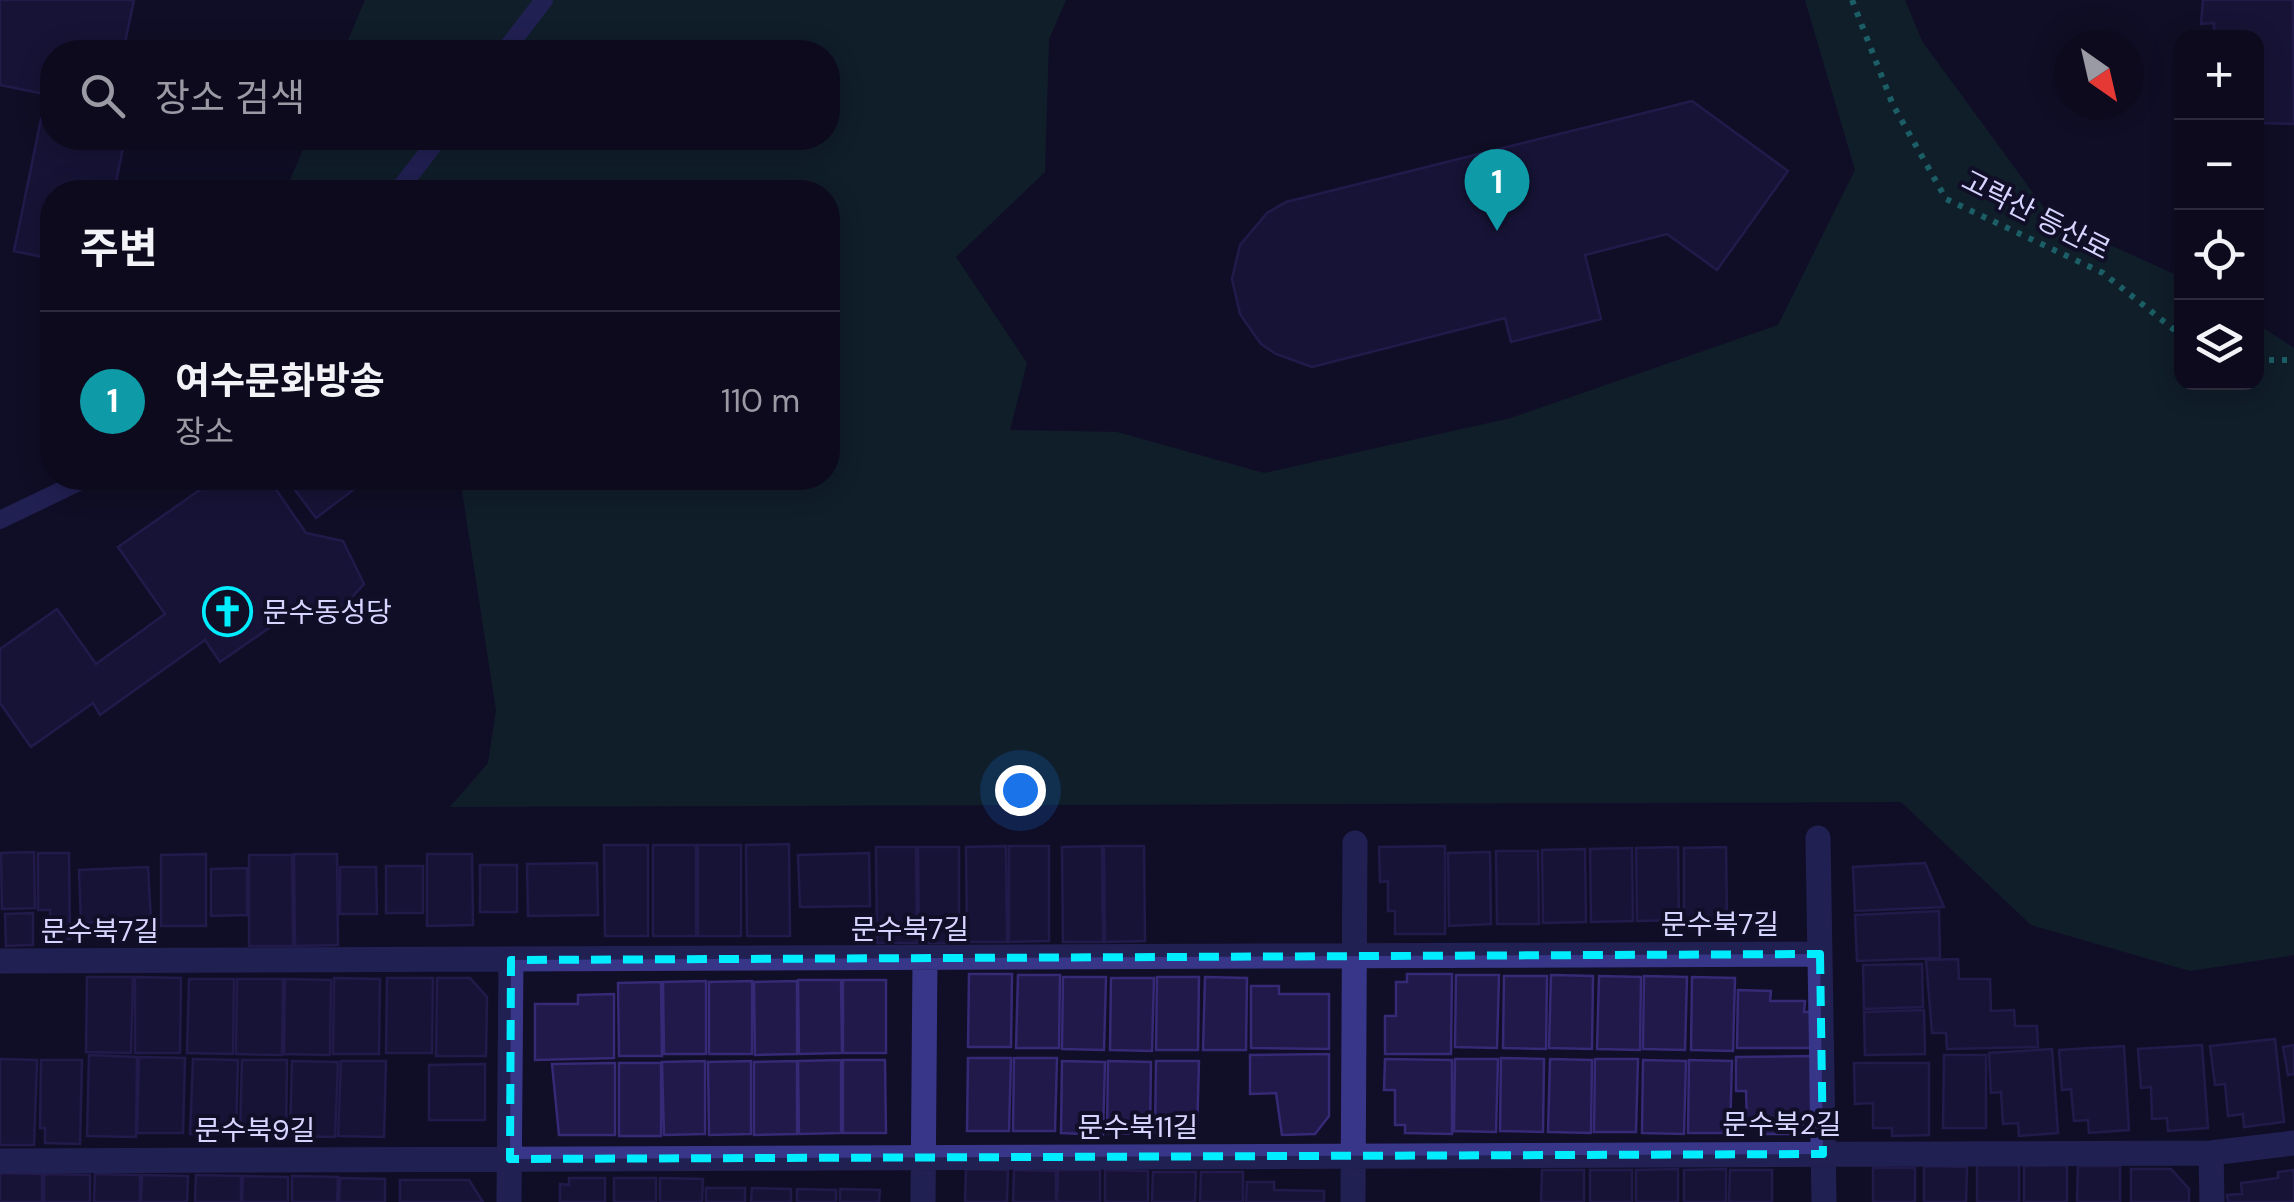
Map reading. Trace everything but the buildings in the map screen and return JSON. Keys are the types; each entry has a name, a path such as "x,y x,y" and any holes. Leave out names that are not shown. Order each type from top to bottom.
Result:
{"street":[{"name":"문수북7길","path":"1818,838 1823,1154"},
{"path":"1353,1202 1355,843"},
{"name":"문수북7길","path":"0,962 1820,954"},
{"path":"923,1202 924,959"},
{"path":"509,1202 511,960"},
{"name":"문수북2길","path":"1353,1156 2211,1153 2294,1144"},
{"path":"2211,1153 2212,1202"},
{"path":"1823,1154 1824,1202"},
{"name":"문수북11길","path":"510,1159 1353,1156"},
{"name":"문수북9길","path":"0,1161 510,1159"}],"lane":[{"path":"513,40 544,0"},
{"path":"407,180 430,150"},
{"path":"0,520 62,490"}],"path":[{"name":"고락산 등산로","path":"1852,0 1893,105 1946,199 2103,273 2174,330"},
{"path":"2264,360 2294,360"}],"highlighted area":[{"path":"1820,954 1823,1154 510,1159 511,960"}],"green space":[{"path":"365,0 1066,0 1049,39 1045,172 956,257 1027,363 1010,430 1117,432 1264,473 1511,418 1778,325 1855,170 1805,0 1905,0 1922,41 2052,219 2174,274 2174,390 2264,390 2264,329 2294,348 2294,955 2190,971 2031,925 1901,802 450,807 488,763 496,710 462,490 840,490 840,180 290,180 303,150 840,150 840,40 348,40"}],"place":[{"name":"여수문화방송","path":"1497,231"},
{"name":"문수동성당","path":"228,612"}]}
